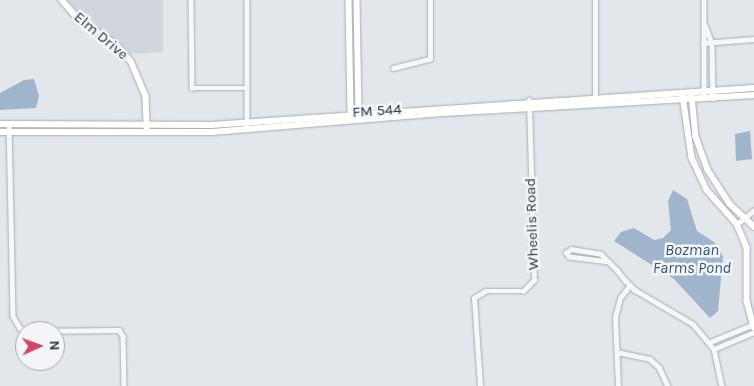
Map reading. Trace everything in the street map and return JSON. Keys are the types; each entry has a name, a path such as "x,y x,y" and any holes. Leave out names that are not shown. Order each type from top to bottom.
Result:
{"main road":[{"name":"Elm Drive","path":"62,0 81,22 116,44 131,60 146,96 147,129"},
{"path":"349,0 351,121"},
{"path":"357,0 359,120"},
{"name":"FM 544","path":"0,132 147,129 247,123 359,112 529,100 754,88"},
{"path":"683,91 688,145 699,174 715,201 737,224 747,248 747,301 754,325"},
{"path":"692,91 696,137 708,170 744,218 754,226"},
{"name":"FM 544","path":"0,124 248,130 529,108 754,95"},
{"path":"699,174 708,170"}],"street":[{"path":"191,0 192,88 247,88"},
{"path":"247,0 248,130"},
{"path":"393,68 429,61 430,0"},
{"path":"595,0 595,105"},
{"path":"704,0 704,98"},
{"path":"704,19 712,43 712,98"},
{"path":"703,43 754,39"},
{"name":"Wheelis Road","path":"480,386 474,298 485,291 523,291 534,280 529,100"},
{"path":"8,124 12,316 20,328 28,331 119,330 124,386"},
{"path":"737,224 754,210"},
{"path":"609,262 569,257 566,253 571,248 591,250 609,262 630,285 693,324 714,349 722,386"},
{"path":"618,386 616,309 630,285"},
{"path":"710,342 754,325"},
{"path":"714,349 754,332"},
{"path":"617,352 650,359 659,367 668,386"}],"shaded area":[{"path":"67,0 163,0 163,52 131,54 90,24"}],"water":[{"path":"34,79 39,96 36,108 0,110 0,93 24,80"},
{"path":"750,131 752,159 736,161 735,134"},
{"name":"Bozman Farms Pond","path":"673,190 687,199 697,231 714,242 723,256 718,311 710,318 674,279 614,241 621,232 634,228 654,240 663,238 671,230 668,201"}]}
